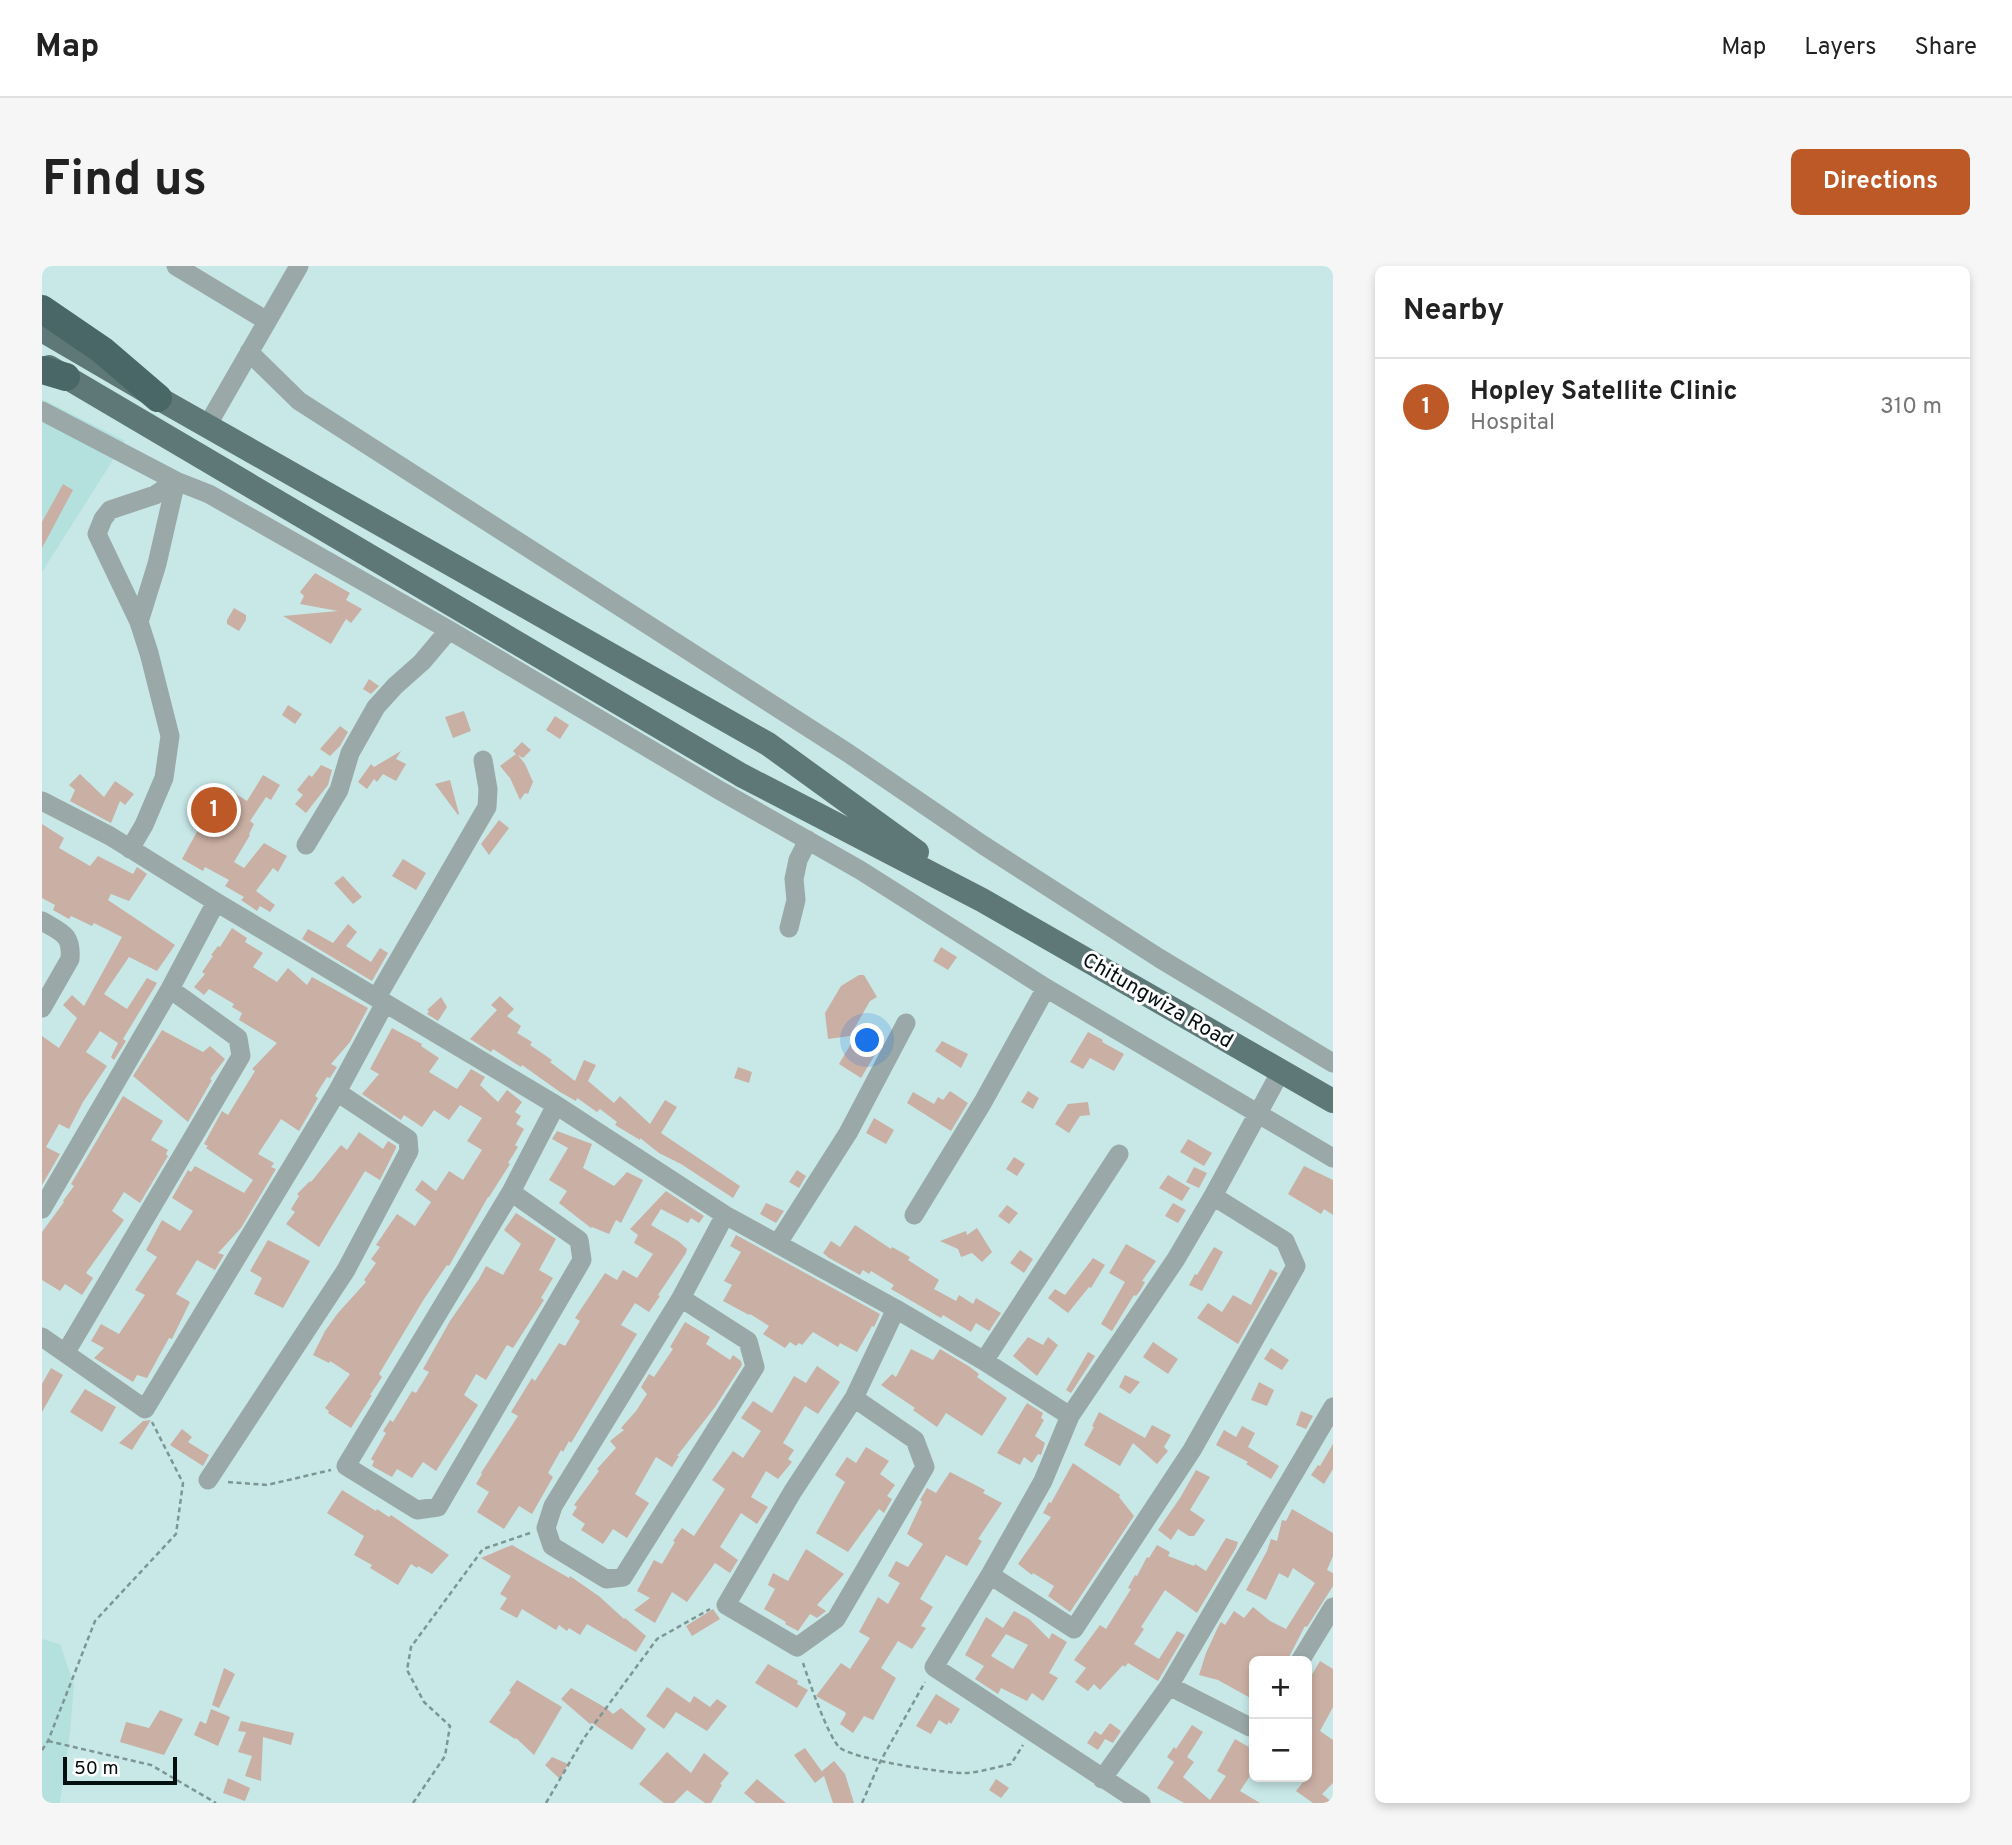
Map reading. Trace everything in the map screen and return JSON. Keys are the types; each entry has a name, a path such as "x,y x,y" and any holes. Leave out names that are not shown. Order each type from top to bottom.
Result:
{"highway":[{"path":"42,309 102,350 158,398"}],"main road":[{"path":"42,330 768,744 982,900"},
{"path":"50,370 741,775 982,900"},
{"name":"Chitungwiza Road","path":"982,900 1333,1101"}],"street":[{"path":"176,266 267,321"},
{"path":"207,426 299,266"},
{"path":"249,352 299,401 848,753 983,845 1159,958 1333,1063"},
{"path":"42,411 176,481 209,494 449,630 860,870 1046,988 1333,1158"},
{"path":"130,849 144,825 164,778 170,736 139,622 97,534 110,510 155,495 176,481"},
{"path":"139,622 157,564 176,481"},
{"path":"306,845 339,790 350,753 376,707 422,662 449,630"},
{"path":"42,1337 145,1409 337,1092 381,1000 487,807 488,789 483,761"},
{"path":"42,802 110,836 556,1105 725,1215 896,1309 1070,1416"},
{"path":"789,928 796,900 794,879 798,860 808,840"},
{"path":"42,1209 170,989 216,902"},
{"path":"42,921 70,941 71,950 70,959 42,1008"},
{"path":"914,1215 983,1102 1046,988"},
{"path":"66,1352 241,1056 238,1038 170,989"},
{"path":"778,1243 848,1133 906,1023"},
{"path":"1141,1803 934,1667 990,1575 1042,1481 1070,1416 1176,1259 1281,1071"},
{"path":"208,1480 346,1270 409,1151 408,1139 337,1092"},
{"path":"511,1192 579,1240 582,1261 438,1507 417,1510 346,1466 511,1192 556,1105"},
{"path":"984,1361 1119,1154"},
{"path":"990,1575 1074,1629 1192,1450 1296,1266 1285,1241 1213,1196"},
{"path":"681,1298 748,1342 755,1367 623,1577 606,1579 552,1546 546,1528 553,1506 681,1298 725,1215"},
{"path":"854,1398 915,1440 925,1467 836,1619 797,1647 726,1605 793,1491 854,1398 896,1309"},
{"path":"1102,1779 1169,1686 1333,1408"},
{"path":"1303,1656 1333,1607"},
{"path":"1169,1686 1249,1726"}],"path":[{"path":"42,1750 48,1741 95,1621 176,1534 183,1483 145,1409"},
{"path":"208,1480 267,1485 346,1466"},
{"path":"413,1803 444,1756 450,1726 424,1702 407,1670 411,1647 483,1549 546,1528"},
{"path":"546,1803 584,1738 657,1639 715,1607 726,1605"},
{"path":"797,1647 839,1748 860,1757 964,1773 1011,1765 1031,1732"},
{"path":"862,1803 880,1762 934,1667"},
{"path":"48,1741 151,1765 216,1803"}],"shaded area":[{"path":"42,399 125,441 42,572"},
{"path":"42,1639 60,1644 74,1685 60,1803 42,1803"}],"building":[{"path":"63,484 73,490 42,548 42,522"},
{"path":"315,573 350,593 346,600 362,609 351,623 346,619 331,644 283,616 338,611 300,604 304,596 300,592"},
{"path":"234,608 246,615 239,631 227,624"},
{"path":"369,679 379,686 371,694 363,689"},
{"path":"288,705 302,714 295,724 282,715"},
{"path":"464,711 471,731 453,738 445,717"},
{"path":"555,716 569,725 560,739 546,730"},
{"path":"340,726 348,732 330,756 320,749"},
{"path":"522,742 531,750 523,758 518,755 533,782 528,794 525,793 520,800 510,778 500,766 516,754 513,751"},
{"path":"401,751 396,759 406,764 396,781 383,774 377,782 374,779 367,789 358,782 371,764 374,767"},
{"path":"321,765 332,770 328,785 306,813 295,804 303,795 297,790"},
{"path":"80,774 104,797 115,781 134,794 125,805 120,801 111,823 70,801 75,790 69,785"},
{"path":"263,775 280,785 271,800 266,797 250,821 254,824 250,835 234,862 244,868 264,843 287,856 278,872 273,868 256,891 275,905 270,912 260,906 257,911 241,900 244,897 225,886 229,880 205,867 203,871 182,859 199,828 209,834 236,794 247,801"},
{"path":"450,780 459,814 458,815 435,784"},
{"path":"499,820 509,828 489,855 481,844"},
{"path":"42,824 64,838 59,848 90,866 98,856 133,874 137,867 147,874 129,901 111,894 108,900 175,945 157,971 129,957 104,994 127,1009 147,978 157,983 123,1039 126,1041 114,1060 111,1057 118,1043 100,1031 86,1052 107,1066 69,1129 59,1124 46,1147 60,1154 42,1185 42,1036 59,1048 77,1018 63,1005 72,995 84,1006 122,937 94,923 92,926 71,916 69,919 53,910 55,905 42,898"},
{"path":"403,859 426,873 416,890 392,876"},
{"path":"343,876 362,897 353,904 334,883"},
{"path":"348,924 357,932 346,946 371,962 380,948 388,953 372,981 302,939 308,929 333,943"},
{"path":"232,928 247,938 245,942 263,953 253,967 277,982 288,968 307,985 312,977 368,1008 350,1042 331,1064 337,1067 315,1096 318,1098 299,1131 281,1119 258,1154 274,1163 271,1167 276,1169 241,1228 218,1253 224,1255 215,1270 197,1260 176,1294 190,1302 172,1339 169,1338 147,1378 137,1375 133,1382 94,1358 104,1348 91,1341 101,1324 119,1334 145,1295 135,1290 157,1257 146,1250 162,1220 180,1231 193,1211 172,1198 188,1170 191,1172 195,1166 244,1193 253,1180 204,1144 222,1111 228,1115 255,1071 252,1069 277,1043 239,1020 242,1013 232,1007 234,1004 209,989 204,995 194,987 205,974 202,972 213,956 211,955 220,947"},
{"path":"941,947 957,957 948,970 933,961"},
{"path":"859,975 864,975 877,997 870,1001 850,1036 828,1039 825,1013 841,986"},
{"path":"500,996 514,1009 507,1016 521,1026 517,1033 532,1042 530,1045 575,1081 584,1060 596,1065 588,1081 614,1103 620,1096 650,1124 665,1100 677,1107 661,1133 740,1186 733,1198 615,1125 617,1122 600,1109 597,1112 577,1098 576,1101 522,1065 521,1067 493,1049 491,1052 470,1039 497,1010 491,1005"},
{"path":"441,997 447,1007 438,1021 427,1014 427,1010"},
{"path":"392,1028 422,1044 421,1046 439,1058 429,1072 457,1089 471,1069 485,1077 480,1085 498,1102 507,1090 522,1102 515,1112 521,1116 516,1124 524,1129 515,1145 518,1147 508,1163 510,1164 449,1266 447,1265 424,1299 379,1374 382,1377 351,1428 328,1413 325,1408 350,1374 330,1361 329,1363 313,1355 338,1313 366,1282 364,1280 376,1263 371,1259 380,1247 376,1245 397,1214 415,1226 431,1202 415,1190 422,1180 436,1191 449,1171 463,1180 482,1150 467,1141 482,1118 460,1105 449,1120 434,1110 422,1127 404,1115 401,1120 362,1094 379,1074 370,1069"},
{"path":"162,1030 203,1052 210,1046 225,1059 210,1079 212,1080 188,1122 133,1076"},
{"path":"1088,1032 1124,1054 1114,1071 1090,1058 1083,1069 1070,1062"},
{"path":"856,1035 879,1048 861,1078 839,1064"},
{"path":"942,1041 968,1054 961,1068 935,1051"},
{"path":"738,1067 752,1072 749,1083 734,1078"},
{"path":"950,1091 968,1103 951,1131 907,1103 913,1092 934,1104 938,1097 943,1100"},
{"path":"1028,1091 1039,1098 1033,1109 1021,1102"},
{"path":"123,1096 163,1121 151,1140 168,1150 168,1156 140,1203 124,1192 112,1211 124,1220 86,1273 93,1278 82,1295 65,1284 60,1291 42,1280 42,1232 74,1186 71,1184"},
{"path":"1088,1102 1090,1115 1080,1116 1069,1133 1055,1124 1068,1104"},
{"path":"874,1118 894,1130 886,1144 866,1133"},
{"path":"557,1131 592,1144 583,1168 614,1186 627,1172 643,1180 621,1223 616,1220 609,1234 591,1228 559,1203 567,1191 549,1180 568,1148 552,1139"},
{"path":"359,1132 383,1149 388,1141 396,1148 380,1180 365,1171 319,1247 286,1224 295,1212 291,1209 299,1196 297,1194 311,1182 341,1145 347,1150"},
{"path":"1188,1139 1212,1153 1204,1166 1180,1152"},
{"path":"1014,1157 1025,1164 1017,1176 1006,1169"},
{"path":"1304,1166 1333,1180 1333,1215 1324,1209 1321,1214 1288,1194"},
{"path":"1194,1167 1207,1173 1199,1188 1186,1182"},
{"path":"797,1170 806,1176 799,1188 789,1182"},
{"path":"1168,1175 1190,1188 1182,1201 1159,1188"},
{"path":"666,1191 704,1216 699,1223 691,1218 688,1223 661,1209 651,1225 678,1241 687,1249 686,1253 649,1312 635,1303 621,1325 637,1334 571,1443 569,1441 563,1452 561,1450 548,1473 553,1477 532,1514 519,1506 504,1529 477,1512 489,1492 476,1484 481,1473 518,1416 511,1412 532,1378 535,1381 559,1343 565,1346 580,1321 575,1318 605,1273 617,1280 623,1270 637,1278 653,1254 634,1243 638,1235 630,1229"},
{"path":"766,1203 784,1211 776,1223 760,1214"},
{"path":"1173,1203 1186,1210 1178,1223 1165,1216"},
{"path":"1007,1205 1018,1213 1009,1224 998,1216"},
{"path":"516,1213 556,1239 539,1270 553,1278 541,1298 544,1300 513,1348 507,1345 486,1380 476,1374 464,1395 478,1405 436,1471 423,1462 412,1478 397,1469 392,1477 372,1466 374,1461 371,1459 386,1433 383,1431 390,1420 393,1422 412,1391 416,1393 429,1372 423,1369 486,1266 503,1275 521,1244 504,1230"},
{"path":"855,1225 891,1249 892,1247 910,1257 908,1260 939,1280 934,1289 956,1301 959,1295 973,1304 976,1298 1001,1313 989,1331 976,1323 971,1332 943,1315 941,1318 891,1289 894,1285 871,1271 869,1274 863,1270 860,1275 823,1253 831,1241 840,1247"},
{"path":"977,1228 992,1252 982,1262 972,1253 961,1257 958,1249 940,1241 966,1231 967,1235"},
{"path":"736,1235 880,1314 857,1352 840,1343 838,1347 813,1332 802,1345 799,1343 796,1346 790,1342 785,1348 763,1334 769,1326 723,1301 732,1285 724,1281 741,1252 730,1246"},
{"path":"268,1240 310,1261 283,1308 254,1294 262,1278 250,1271"},
{"path":"1126,1244 1156,1261 1142,1281 1145,1282 1140,1291 1134,1295 1112,1331 1101,1324 1125,1282 1109,1273"},
{"path":"1214,1247 1223,1252 1202,1291 1189,1285"},
{"path":"1020,1250 1033,1259 1024,1273 1010,1263"},
{"path":"1093,1258 1105,1265 1091,1288 1089,1287 1068,1313 1048,1298 1055,1289 1065,1295"},
{"path":"1270,1269 1278,1273 1238,1344 1197,1318 1208,1303 1222,1312 1233,1295 1251,1305"},
{"path":"685,1322 710,1337 706,1344 730,1360 733,1355 742,1365 715,1407 677,1456 672,1467 656,1457 635,1494 649,1503 627,1538 613,1529 603,1544 581,1530 585,1524 572,1515 577,1507 574,1505 599,1471 597,1469 616,1448 610,1441 624,1430 621,1428 647,1394 641,1387 649,1374 654,1377 673,1349 670,1347"},
{"path":"1028,1337 1043,1345 1048,1337 1058,1345 1037,1376 1013,1356"},
{"path":"1153,1342 1178,1359 1168,1374 1143,1357"},
{"path":"1271,1348 1289,1360 1282,1370 1264,1359"},
{"path":"911,1349 933,1360 940,1349 970,1367 979,1374 977,1377 1007,1398 982,1436 946,1413 937,1427 881,1385 892,1374 896,1377"},
{"path":"1088,1352 1095,1356 1071,1393 1066,1390"},
{"path":"817,1366 840,1382 818,1414 805,1406 783,1443 794,1450 788,1459 792,1462 778,1479 766,1471 751,1497 768,1507 757,1524 741,1513 720,1547 738,1560 730,1573 715,1563 687,1602 672,1592 655,1623 634,1610 650,1598 637,1591 654,1560 662,1564 682,1528 694,1536 725,1489 712,1480 733,1451 743,1458 761,1431 741,1418 753,1401 772,1413 794,1376 806,1383"},
{"path":"51,1368 63,1375 42,1412 42,1384"},
{"path":"1125,1375 1140,1382 1130,1394 1119,1387"},
{"path":"1259,1382 1274,1390 1267,1406 1251,1400"},
{"path":"85,1389 116,1407 102,1432 70,1412"},
{"path":"1027,1403 1043,1413 1041,1418 1044,1420 1035,1436 1045,1443 1041,1455 1038,1454 1032,1463 1024,1457 1020,1465 997,1453"},
{"path":"1301,1411 1313,1416 1306,1429 1296,1425"},
{"path":"1099,1412 1145,1438 1152,1425 1171,1435 1164,1447 1168,1451 1157,1464 1133,1443 1120,1466 1084,1445"},
{"path":"151,1420 132,1450 119,1443 143,1421"},
{"path":"1242,1426 1255,1433 1248,1447 1279,1466 1271,1479 1246,1464 1248,1462 1216,1445 1224,1430 1236,1437"},
{"path":"182,1429 192,1437 188,1442 209,1455 203,1466 170,1445"},
{"path":"1333,1444 1333,1469 1324,1484 1311,1475 1318,1465 1320,1466"},
{"path":"866,1447 889,1461 880,1474 895,1485 887,1496 892,1499 884,1513 879,1509 848,1552 816,1533 845,1482 835,1475 847,1457 856,1463"},
{"path":"1073,1463 1120,1495 1134,1516 1070,1612 1048,1596 1054,1586 1018,1564 1051,1517 1043,1513"},
{"path":"1196,1470 1210,1477 1190,1510 1205,1520 1194,1536 1178,1529 1171,1540 1158,1530"},
{"path":"950,1472 985,1490 983,1493 1002,1503 978,1539 982,1541 967,1566 946,1555 920,1599 933,1607 921,1626 926,1628 912,1649 898,1641 881,1668 896,1678 873,1720 864,1716 853,1733 840,1724 845,1712 816,1696 841,1663 850,1669 870,1638 859,1632 878,1597 888,1604 900,1583 888,1576 896,1561 908,1567 923,1544 907,1534 922,1502 920,1500 927,1488 936,1493"},
{"path":"342,1490 376,1511 377,1509 389,1517 391,1515 449,1555 432,1574 411,1564 398,1585 370,1568 372,1565 354,1555 364,1536 327,1513"},
{"path":"1292,1509 1333,1533 1333,1556 1327,1570 1333,1573 1333,1586 1307,1627 1305,1626 1290,1656 1249,1656 1249,1697 1218,1680 1199,1675 1218,1627 1221,1622 1225,1625 1234,1611 1244,1618 1253,1607 1270,1621 1286,1629 1315,1583 1293,1568 1288,1578 1279,1573 1266,1600 1246,1590 1271,1539 1277,1541 1282,1520 1286,1521"},
{"path":"1226,1538 1238,1542 1236,1548 1197,1613 1165,1590 1141,1627 1144,1629 1134,1644 1159,1659 1177,1631 1185,1635 1158,1681 1128,1663 1100,1690 1094,1684 1088,1691 1075,1682 1086,1668 1074,1660 1100,1625 1106,1629 1131,1589 1128,1588 1135,1575 1137,1576 1157,1545 1170,1552 1168,1556 1194,1566 1195,1564 1206,1571"},
{"path":"512,1545 569,1578 570,1576 600,1597 646,1636 636,1652 587,1624 580,1635 559,1625 556,1630 522,1609 517,1618 500,1609 507,1598 500,1594 511,1576 481,1558"},
{"path":"806,1549 844,1574 817,1605 826,1611 817,1618 810,1614 798,1631 764,1609 775,1589 768,1585 773,1573 788,1581"},
{"path":"713,1609 720,1619 692,1636 686,1626"},
{"path":"1014,1611 1029,1619 1049,1639 1052,1633 1067,1642 1049,1673 1058,1678 1043,1701 1032,1693 1027,1701 1001,1688 998,1694 975,1679 984,1666 965,1655 986,1617 1003,1628","holes":["1006,1634 1028,1645 1013,1669 991,1656"]},
{"path":"1320,1661 1333,1669 1333,1707 1320,1731 1333,1740 1333,1783 1322,1794 1333,1803 1313,1803 1296,1791 1303,1782 1312,1782 1312,1675"},
{"path":"768,1664 808,1690 797,1708 755,1683"},
{"path":"224,1668 235,1674 219,1708 212,1705"},
{"path":"517,1680 562,1707 534,1755 516,1738 489,1722"},
{"path":"667,1687 690,1703 694,1696 710,1707 717,1699 727,1706 707,1731 676,1712 664,1729 646,1716"},
{"path":"571,1688 613,1714 621,1708 646,1729 632,1750 590,1724 561,1699"},
{"path":"936,1694 960,1709 951,1724 949,1722 947,1725 939,1720 931,1734 916,1726"},
{"path":"211,1709 230,1717 218,1746 194,1735 200,1721 206,1724"},
{"path":"160,1710 183,1719 164,1755 120,1742 126,1722 149,1728"},
{"path":"241,1721 294,1733 291,1745 263,1737 261,1781 245,1776 252,1756 238,1752 246,1732 238,1731"},
{"path":"1110,1723 1121,1731 1113,1743 1105,1739 1098,1750 1087,1743 1095,1731 1101,1735"},
{"path":"1192,1725 1203,1732 1187,1757 1194,1762 1183,1777 1210,1800 1226,1776 1217,1771 1235,1739 1249,1747 1249,1778 1240,1791 1260,1803 1184,1803 1157,1788 1174,1762 1167,1757 1174,1747 1176,1749"},
{"path":"805,1748 823,1773 834,1761 845,1774 854,1803 833,1803 824,1776 815,1783 794,1755"},
{"path":"667,1752 691,1773 704,1753 729,1773 711,1803 705,1803 687,1790 674,1803 664,1803 639,1784"},
{"path":"552,1757 568,1764 560,1779 545,1765"},
{"path":"228,1778 250,1788 245,1801 223,1793"},
{"path":"757,1779 786,1803 756,1803 744,1793"},
{"path":"996,1779 1009,1788 1001,1798 989,1790"}],"place":[{"name":"Hopley Satellite Clinic","path":"214,810"}]}
